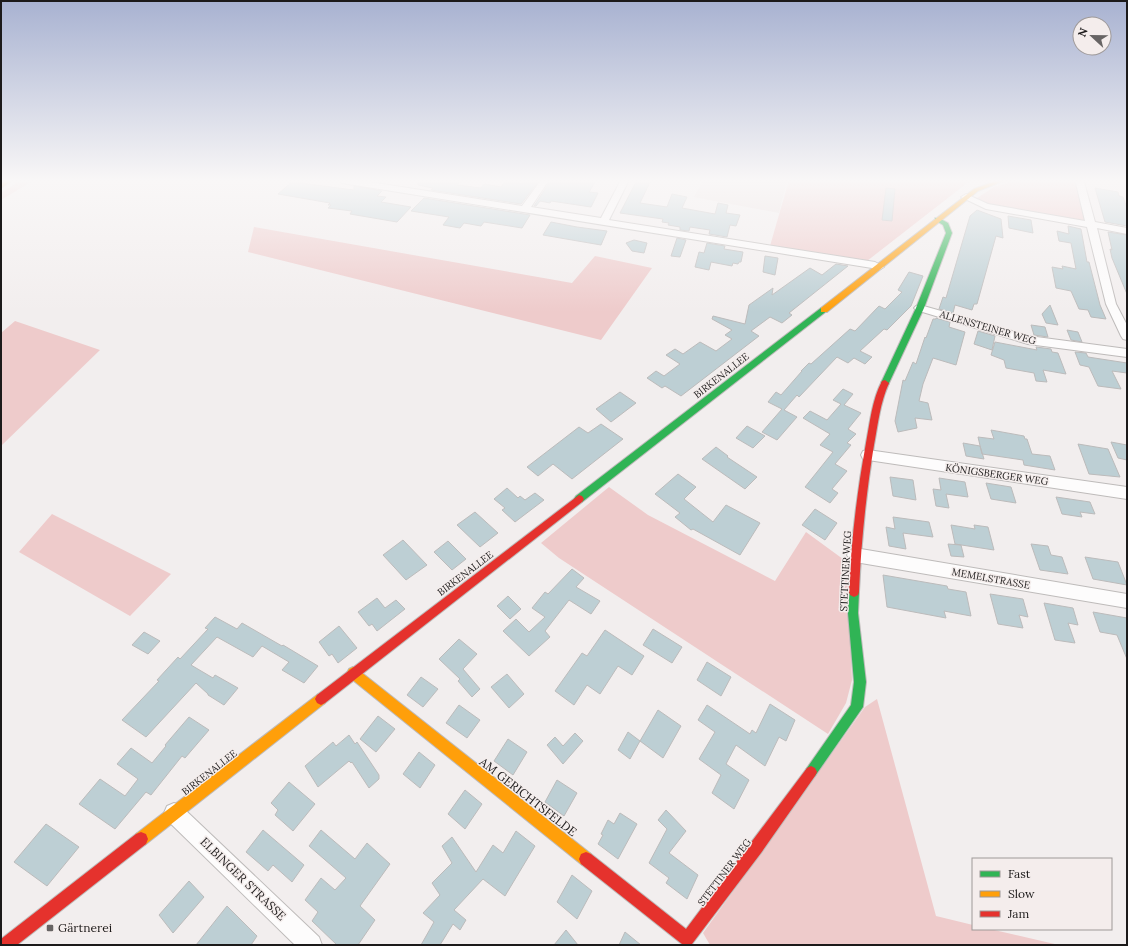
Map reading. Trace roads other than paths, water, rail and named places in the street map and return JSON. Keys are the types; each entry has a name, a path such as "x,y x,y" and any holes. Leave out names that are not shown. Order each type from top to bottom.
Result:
{"street":[{"path":"623,224 880,267"},
{"name":"BIRKENALLEE","path":"5,945 880,267 932,224"},
{"name":"STETTINER WEG","path":"687,939 756,848 857,707 860,682 853,613 855,555 868,455 879,395 920,308 949,233 946,224"},
{"path":"1086,224 1127,231"},
{"path":"1091,225 1111,304 1127,336"},
{"name":"ALLENSTEINER WEG","path":"920,308 1028,340 1127,354"},
{"name":"KÖNIGSBERGER WEG","path":"868,455 1127,492"},
{"name":"MEMELSTRASSE","path":"855,555 1127,601"},
{"name":"AM GERICHTSFELDE","path":"353,674 687,939"},
{"name":"ELBINGER STRASSE","path":"174,813 311,945"}],"place":[{"name":"Gärtnerei","path":"50,928"}]}
